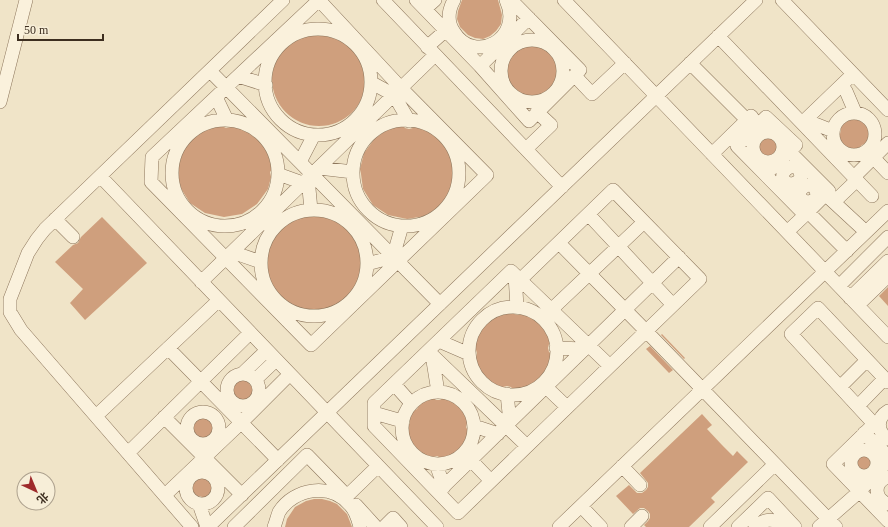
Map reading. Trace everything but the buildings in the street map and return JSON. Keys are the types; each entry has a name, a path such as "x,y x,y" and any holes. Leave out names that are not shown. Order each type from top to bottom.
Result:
{"street":[{"path":"0,102 26,0"},
{"path":"192,527 178,510 167,493 128,453 21,330 10,312 10,299 28,253 45,229 283,0"},
{"path":"319,0 397,91 487,175 444,213 396,259 311,345 232,252 188,216 151,182 152,156 186,131 216,97 238,76 280,41 310,8 319,0"},
{"path":"382,0 562,187"},
{"path":"454,0 450,7 449,13 451,28 456,36 464,43 474,47 484,47 506,42 538,40 559,51 564,72 556,93"},
{"path":"506,0 510,10 510,19 501,76 504,85 509,95 528,102 550,125 526,149"},
{"path":"425,4 445,31 509,95 529,120 536,110 580,70 559,51 511,0"},
{"path":"564,0 888,337"},
{"path":"240,493 207,480 188,480 187,485 207,527 224,512 240,493 278,460 756,0"},
{"path":"782,0 888,110"},
{"path":"425,4 449,13"},
{"path":"310,8 321,30"},
{"path":"510,19 529,20"},
{"path":"529,20 538,40"},
{"path":"479,64 506,42 529,20"},
{"path":"280,41 279,47 269,62 265,79 266,95 273,110 284,123 298,131 314,135 330,134 345,128 362,127 381,126 398,120 417,121 434,128 448,140 457,156 459,174 456,192 444,213 418,225 402,226 386,222 371,214 361,201 354,186 353,172 357,153 366,138 362,127 358,117 368,101 372,83 369,65 360,49 346,37 329,30 311,30 293,35 280,41"},
{"path":"201,282 362,127 397,91 431,51 445,31"},
{"path":"718,36 835,151 854,177 872,196"},
{"path":"479,47 479,64"},
{"path":"690,63 789,171 847,251 852,273 867,289"},
{"path":"479,64 502,67"},
{"path":"563,67 576,75 592,94 625,64"},
{"path":"210,71 300,162 310,176 358,227 396,259 440,304"},
{"path":"803,121 853,74"},
{"path":"238,76 266,85"},
{"path":"372,83 397,91"},
{"path":"397,91 409,121"},
{"path":"846,91 855,112"},
{"path":"216,97 227,120"},
{"path":"824,102 841,117"},
{"path":"835,151 832,134 833,127 841,117 848,113 855,112 862,114 873,123 875,137 870,154 854,177"},
{"path":"186,131 185,137 175,153 172,169 173,186 179,201 188,216 220,226 237,224 252,218 269,217 289,216 306,210 325,210 342,217 358,227 364,246 367,264 364,282 352,302 326,315 310,316 277,306 262,276 261,262 264,243 274,227 269,217 265,208 274,192 278,174 275,156 266,139 253,127 236,120 217,120 186,131"},
{"path":"803,121 833,131"},
{"path":"271,133 284,123"},
{"path":"300,162 314,135"},
{"path":"875,137 888,142"},
{"path":"835,151 854,155 870,154 888,142"},
{"path":"789,171 737,146 738,145 789,171 886,242 839,286"},
{"path":"712,154 789,171 854,177"},
{"path":"870,154 888,173"},
{"path":"854,155 854,177"},
{"path":"152,160 173,164"},
{"path":"787,232 789,171"},
{"path":"278,174 310,176 353,172"},
{"path":"459,174 478,184"},
{"path":"100,176 436,527"},
{"path":"310,176 311,210"},
{"path":"517,307 518,277 558,243 613,190 700,279 458,513 441,490 410,457 374,426 374,403 430,353 439,340 511,271 518,277 547,315 610,366"},
{"path":"559,527 888,211"},
{"path":"358,227 371,214"},
{"path":"588,214 673,305"},
{"path":"55,219 73,237"},
{"path":"547,315 556,339 557,352 554,366 547,378 536,388 522,394 507,394 493,390 481,381 472,368 469,354 470,339 477,325 486,316 500,308 514,307 528,309 540,316 547,315 644,222"},
{"path":"228,225 232,252"},
{"path":"396,259 402,226"},
{"path":"558,243 703,389 775,464 828,524 872,463 886,411"},
{"path":"847,251 869,257 886,270 854,302"},
{"path":"232,252 261,262"},
{"path":"441,490 467,456 505,427 679,257"},
{"path":"367,264 396,259"},
{"path":"96,416 218,300"},
{"path":"476,305 486,316"},
{"path":"858,406 886,380 818,308 791,334 858,406 886,522"},
{"path":"301,335 310,316"},
{"path":"128,453 250,333"},
{"path":"439,340 469,354"},
{"path":"556,348 587,347"},
{"path":"168,348 214,395 233,405 246,406 257,403"},
{"path":"178,431 214,395 267,350"},
{"path":"430,353 438,392"},
{"path":"430,353 466,397 527,446"},
{"path":"256,379 276,360"},
{"path":"840,387 867,360"},
{"path":"219,364 235,378"},
{"path":"257,403 260,391 259,385 253,376 248,374 235,378 227,387 227,392 240,423 278,460"},
{"path":"204,448 240,423 257,403 290,374"},
{"path":"481,381 466,397 465,403 472,414 474,426 472,439 467,450 467,456 491,481"},
{"path":"394,384 411,403"},
{"path":"546,387 567,407"},
{"path":"410,457 402,437 401,425 404,414 411,403 419,396 431,392 443,391 455,396 466,397"},
{"path":"505,427 507,394"},
{"path":"179,403 191,417"},
{"path":"218,422 233,405"},
{"path":"167,493 192,498 204,504 207,480 204,448 188,436 186,426 191,417 200,412 211,414 218,422 219,432 217,437 204,448"},
{"path":"374,413 402,421"},
{"path":"164,417 178,431 204,448"},
{"path":"218,422 240,423"},
{"path":"474,426 505,427"},
{"path":"204,448 207,480 224,512"},
{"path":"234,527 307,455 376,527"},
{"path":"410,457 415,456 425,462 436,464 467,456"},
{"path":"313,461 323,491"},
{"path":"835,462 872,463 833,464 835,462"},
{"path":"436,464 441,490"},
{"path":"710,527 775,464"},
{"path":"347,496 378,466"},
{"path":"622,466 640,485"},
{"path":"167,493 207,480"},
{"path":"274,487 288,501"},
{"path":"274,527 279,513 288,501 301,493 314,490 327,491 340,496 350,504 357,516 360,527"},
{"path":"178,510 192,498"},
{"path":"766,500 768,498 787,525"},
{"path":"757,522 766,500"},
{"path":"757,522 766,500"},
{"path":"581,506 601,527"},
{"path":"631,527 642,516"},
{"path":"738,527 757,522 776,521 787,525"}]}
